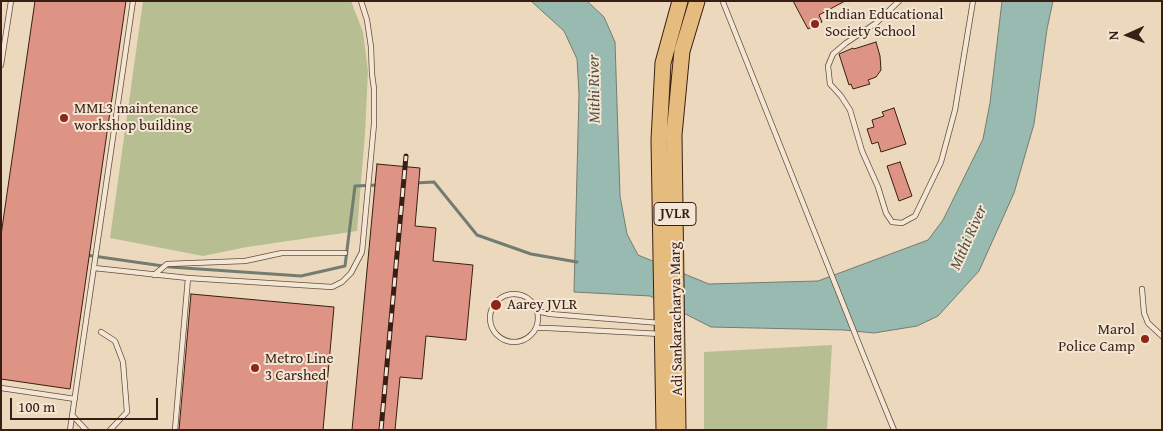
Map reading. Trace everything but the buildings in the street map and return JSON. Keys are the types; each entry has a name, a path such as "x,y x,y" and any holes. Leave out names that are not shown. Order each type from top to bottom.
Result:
{"main road":[{"name":"Adi Sankaracharya Marg","path":"664,430 659,140 663,63 680,1"},
{"name":"Adi Sankaracharya Marg","path":"678,430 674,136 682,51 697,1"}],"lane":[{"path":"1,65 11,1"},
{"path":"70,430 134,1"},
{"path":"94,268 188,278 332,287 342,282 351,273 362,252 374,124 371,40 367,20 360,1"},
{"path":"899,1 876,23 832,54 828,66 830,84 850,110 862,151 878,187 886,213 892,222 902,223 914,216 941,162 955,110 973,1"},
{"path":"723,2 894,430"},
{"path":"154,275 167,264 245,261 282,253 345,253"},
{"path":"175,430 188,278"},
{"path":"1142,289 1144,313 1148,323 1162,336"},
{"path":"511,294 522,295 535,306 538,317 536,328 528,337 518,341 512,342 501,338 494,329 490,318 493,307 500,298 511,294"},
{"path":"537,311 662,328"},
{"path":"536,328 662,328"},
{"path":"101,332 114,340 123,362 126,412 110,430"},
{"path":"1,388 75,399"},
{"path":"72,416 86,430"}],"green space":[{"path":"143,1 351,1 363,32 368,71 357,231 247,247 203,256 110,238"},
{"path":"832,345 827,430 704,430 704,352"}],"water":[{"name":"Mithi River","path":"531,1 587,1 604,17 615,42 620,196 627,234 638,255 709,284 818,281 928,240 943,220 983,139 990,103 1002,1 1053,1 1047,29 1034,124 1014,193 979,271 938,316 917,326 874,333 844,330 711,327 650,296 574,292 579,94 577,59 564,31"}],"waterway":[{"path":"415,183 434,182 477,235 531,254 577,262"},
{"path":"86,255 170,267 301,276 345,266 355,186 379,185"}],"railway":[{"path":"381,430 406,156"}],"place":[{"name":"Indian Educational Society School","path":"815,24"},
{"name":"MML3 maintenance workshop building","path":"64,118"},
{"name":"Aarey JVLR","path":"496,305"},
{"name":"Marol Police Camp","path":"1145,339"},
{"name":"Metro Line 3 Carshed","path":"255,368"}]}
